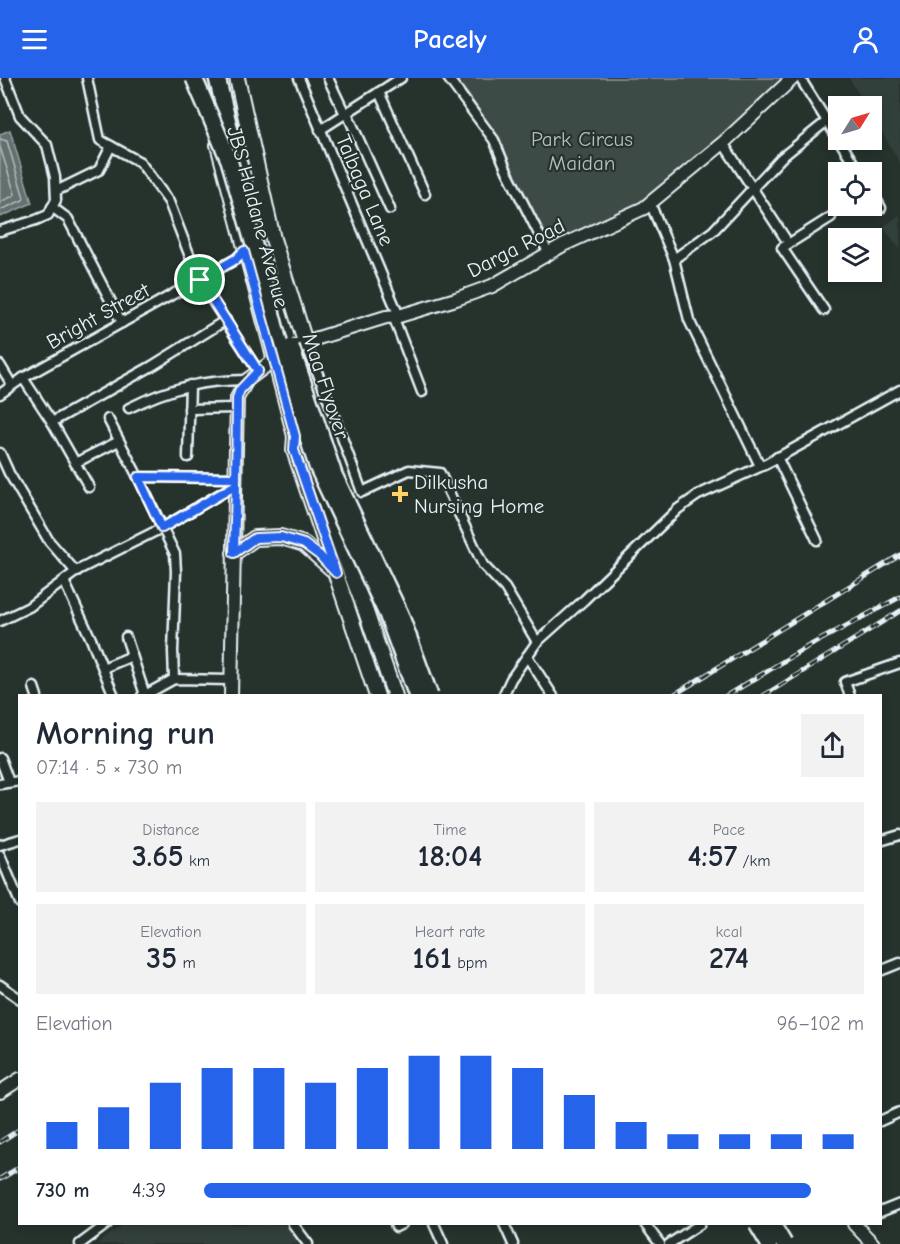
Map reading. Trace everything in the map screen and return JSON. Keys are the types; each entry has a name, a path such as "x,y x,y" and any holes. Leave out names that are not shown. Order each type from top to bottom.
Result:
{"highway":[{"path":"194,78 221,140"},
{"name":"Maa Flyover","path":"207,78 221,140 230,160 288,377 317,466 387,614 416,694"},
{"name":"Maa Flyover","path":"217,78 235,151 295,362 334,475 400,614 429,694"},
{"path":"226,78 246,157 252,208"},
{"path":"775,1225 784,1244"},
{"path":"756,1232 769,1244"}],"main road":[{"name":"JBS Haldane Avenue","path":"202,78 244,251 295,436 304,450 366,612 394,694"},
{"name":"Maa Flyover","path":"237,78 273,239 305,342"},
{"name":"Darga Road","path":"305,342 456,299 492,286 563,245 650,203 723,143 793,78"},
{"path":"231,694 237,398 240,390 258,371 305,342"},
{"name":"JBS Haldane Avenue","path":"295,436 294,450 377,694"},
{"path":"234,553 255,538 281,537 304,544 319,555 336,573"},
{"path":"0,1092 18,1080"},
{"path":"776,1225 792,1244"},
{"path":"857,1225 873,1244"}],"street":[{"path":"0,231 48,214 56,200 55,177 47,145 20,116 6,78"},
{"path":"87,78 100,140 140,162 169,202 200,280 258,371"},
{"name":"Talbaga Lane","path":"299,78 396,316 422,392"},
{"path":"328,78 390,209"},
{"path":"320,130 401,78"},
{"path":"448,78 494,140 549,254"},
{"path":"674,259 713,231 781,158 827,121 800,78"},
{"path":"379,92 425,194"},
{"path":"723,143 785,238"},
{"path":"56,190 99,170 111,146"},
{"path":"650,203 674,259 689,320 760,466"},
{"path":"52,207 68,219 122,322"},
{"path":"824,310 782,248 831,217"},
{"name":"Bright Street","path":"0,394 23,378 236,259 244,251"},
{"path":"52,422 152,366 226,320"},
{"path":"305,342 327,394 362,492 409,470 440,473 483,565 505,588 537,642"},
{"path":"0,365 12,386"},
{"path":"23,378 52,422 89,487"},
{"path":"129,408 190,384 218,380 248,380"},
{"path":"188,457 190,384"},
{"path":"504,694 511,679 537,642 678,509 698,495 760,466 900,390"},
{"path":"189,409 236,408"},
{"path":"108,419 175,554 174,680"},
{"path":"75,463 120,441"},
{"path":"0,453 4,474 49,541 76,572"},
{"path":"777,457 817,540"},
{"path":"138,477 236,482"},
{"path":"0,621 29,607 76,572 162,528 236,482"},
{"path":"64,581 113,694"},
{"path":"126,637 143,694"},
{"path":"103,668 132,656"},
{"path":"527,656 552,694"},
{"path":"849,694 845,682 900,663"},
{"path":"145,694 174,680 231,680"},
{"path":"34,687 36,694"},
{"path":"0,758 4,783"},
{"path":"882,840 900,836"},
{"path":"0,845 18,839"},
{"path":"0,855 18,898"},
{"path":"882,970 900,963"},
{"path":"0,985 18,998"},
{"path":"882,1120 900,1112"},
{"path":"882,1211 900,1204"},
{"path":"80,1244 105,1225"},
{"path":"293,1225 308,1244"},
{"path":"434,1225 443,1244"},
{"path":"504,1225 513,1244"},
{"path":"646,1225 660,1244"},
{"path":"669,1244 698,1225"},
{"path":"756,1232 773,1225"}],"shaded area":[{"path":"849,78 900,78 900,163 882,132 882,96 860,96"},
{"path":"900,215 900,249 883,227"},
{"path":"123,1225 289,1225 304,1244 97,1244"}],"green space":[{"name":"Park Circus Maidan","path":"456,78 787,78 719,147 642,203 550,246 511,173 499,138"}],"water":[{"path":"10,130 32,203 0,217 0,134"}],"railway":[{"path":"675,694 900,555"},
{"path":"729,694 807,647 900,597"},
{"path":"766,694 900,611"},
{"path":"0,1142 18,1130"},
{"path":"0,1179 18,1168"}],"place":[{"name":"Dilkusha Nursing Home","path":"400,494"}],"route":[{"path":"200,280 236,259 244,251 295,436 294,450 336,573 319,555 304,544 281,537 255,538 234,553 236,485 236,478 138,477 162,528 236,485 237,398 240,390 258,371 200,280"}]}
